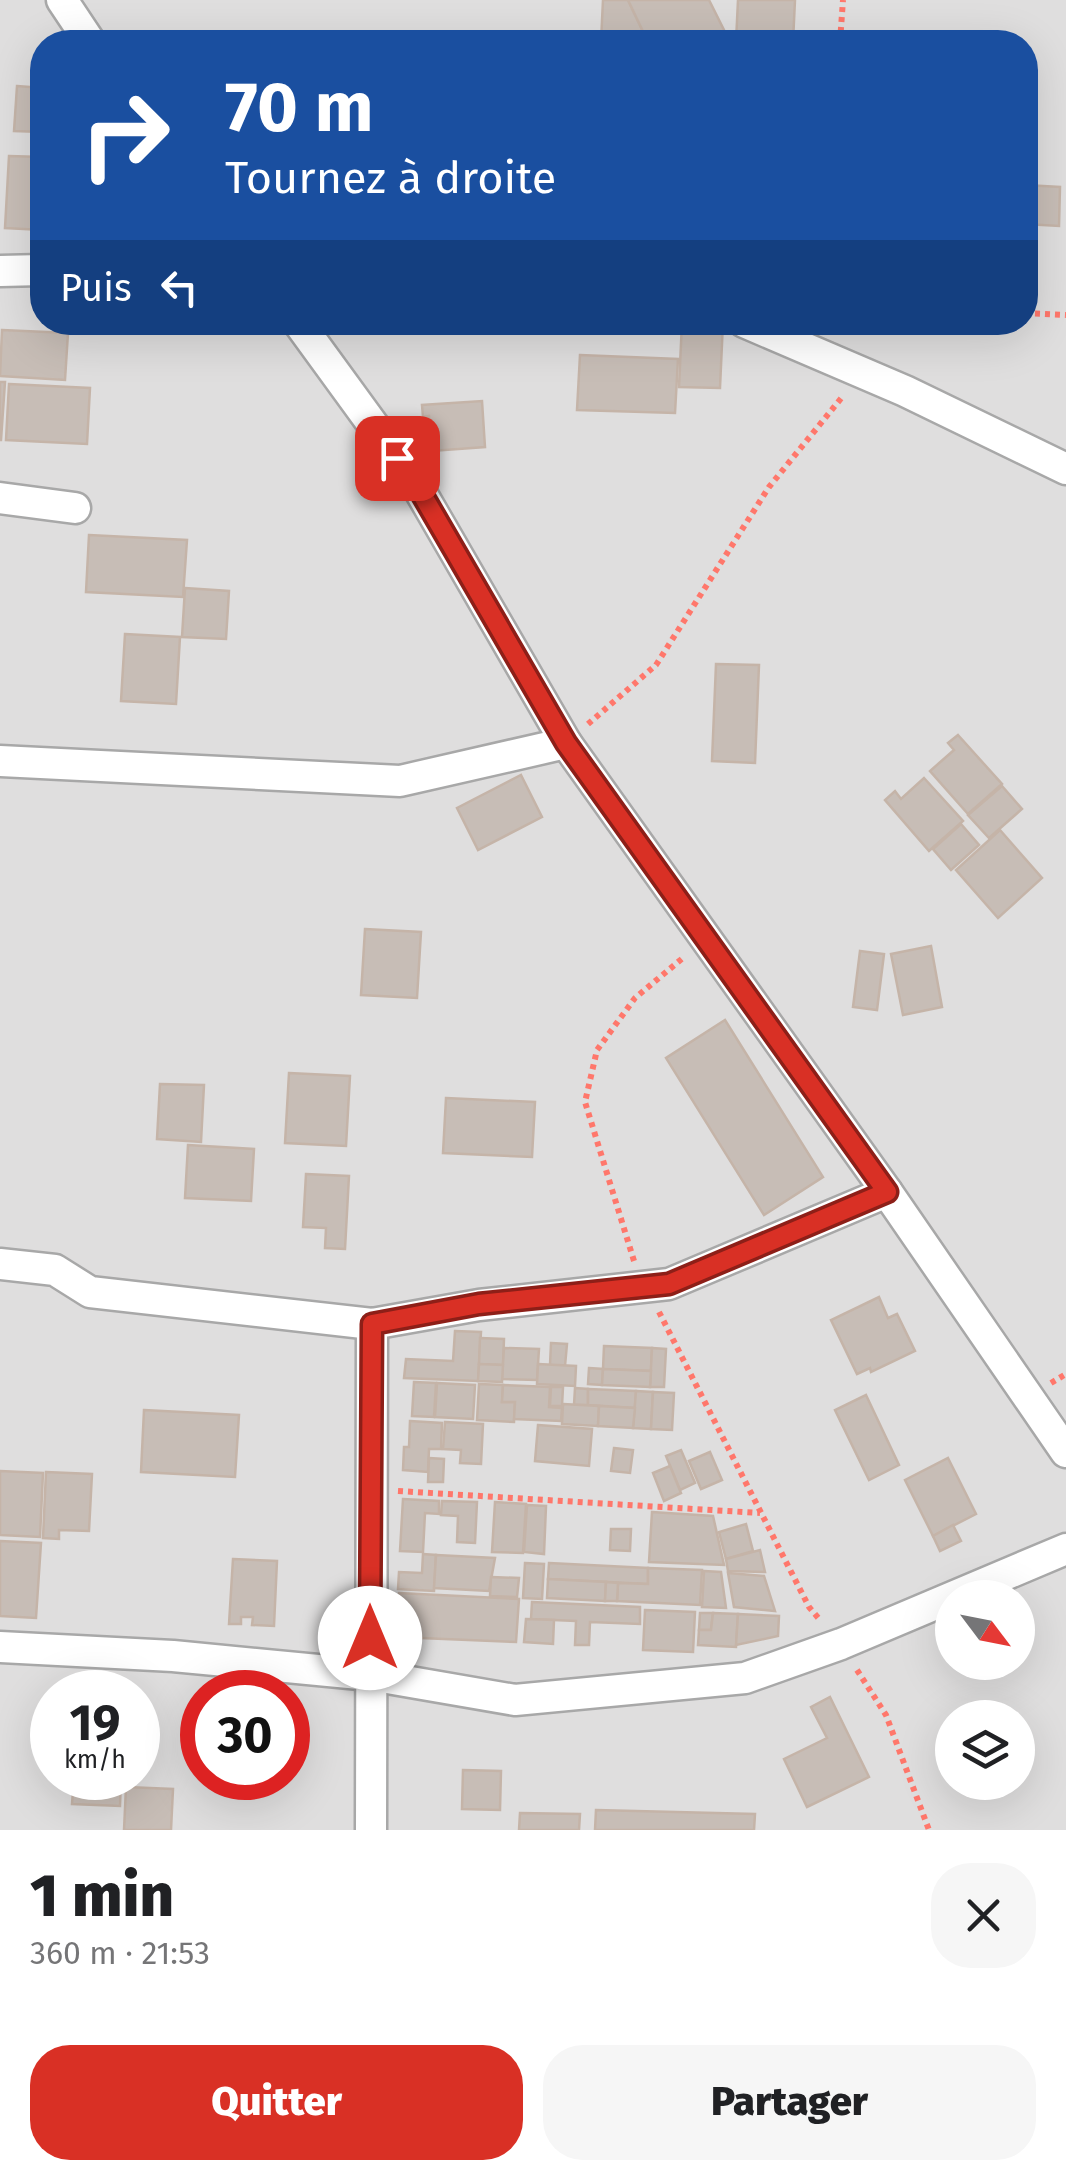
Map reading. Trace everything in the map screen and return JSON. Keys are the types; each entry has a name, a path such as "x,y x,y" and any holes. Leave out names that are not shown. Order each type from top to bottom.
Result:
{"street":[{"path":"62,0 82,30"},
{"path":"0,271 30,270"},
{"path":"307,335 416,484 566,743 887,1192 1066,1452"},
{"path":"774,335 1066,469"},
{"path":"0,498 74,508"},
{"path":"0,761 400,781 566,743"},
{"path":"0,1264 55,1270 90,1292 372,1324 479,1304 669,1284 887,1192"},
{"path":"372,1324 372,1830"},
{"path":"0,1647 173,1656 370,1675 514,1700 744,1678 841,1644 1066,1550"}],"path":[{"path":"841,30 843,0"},
{"path":"1038,314 1066,315"},
{"path":"566,743 656,665 769,486 862,373"},
{"path":"704,940 635,998 598,1050 586,1102 633,1258 646,1286 808,1606 841,1644 886,1715 928,1830"},
{"path":"371,1489 761,1513"}],"shaded area":[{"path":"0,0 1066,0 1066,1830 0,1830"}],"building":[{"path":"603,0 628,0 642,30 602,30"},
{"path":"628,0 709,0 724,30 642,30"},
{"path":"738,0 795,0 794,30 737,30"},
{"path":"17,86 30,87 30,132 14,131"},
{"path":"9,156 30,157 30,229 5,228"},
{"path":"1038,186 1060,187 1059,226 1038,225"},
{"path":"2,330 68,335 65,380 0,376"},
{"path":"681,335 722,335 720,388 679,387"},
{"path":"580,355 678,359 675,413 577,410"},
{"path":"0,382 5,382 1,440 0,440"},
{"path":"9,384 90,388 87,444 6,440"},
{"path":"482,401 485,447 432,451 429,416 423,417 422,405"},
{"path":"89,535 187,540 183,597 86,592"},
{"path":"185,588 229,591 226,639 182,637"},
{"path":"125,634 180,637 176,704 121,701"},
{"path":"716,664 759,665 755,763 712,761"},
{"path":"958,735 1002,784 968,814 930,771 954,750 948,743"},
{"path":"521,775 542,817 478,850 457,808"},
{"path":"924,778 963,821 929,851 885,800 895,791 901,799"},
{"path":"1002,786 1022,809 989,838 968,815"},
{"path":"961,824 979,845 951,870 933,849"},
{"path":"1000,830 1042,878 998,918 956,870"},
{"path":"365,929 421,932 417,998 361,995"},
{"path":"931,946 942,1007 903,1015 891,954"},
{"path":"860,951 884,954 877,1010 853,1007"},
{"path":"725,1020 823,1177 764,1215 666,1058"},
{"path":"289,1073 350,1076 346,1146 285,1143"},
{"path":"160,1084 204,1085 201,1142 157,1139"},
{"path":"446,1098 535,1102 532,1157 443,1153"},
{"path":"188,1145 254,1149 251,1201 185,1198"},
{"path":"306,1174 349,1176 345,1249 325,1248 326,1228 303,1227"},
{"path":"879,1297 888,1318 897,1314 915,1351 871,1372 870,1368 857,1374 831,1320"},
{"path":"455,1331 481,1332 478,1381 404,1378 406,1359 453,1361"},
{"path":"480,1338 504,1339 503,1365 479,1364"},
{"path":"551,1343 567,1344 565,1366 550,1365"},
{"path":"604,1346 652,1348 651,1371 603,1369"},
{"path":"504,1348 539,1349 537,1380 502,1379"},
{"path":"652,1348 666,1349 664,1387 650,1387"},
{"path":"479,1364 503,1365 502,1382 478,1381"},
{"path":"538,1364 576,1366 575,1386 537,1384"},
{"path":"589,1368 603,1369 602,1385 588,1384"},
{"path":"603,1369 651,1371 650,1387 602,1385"},
{"path":"414,1382 436,1383 434,1417 412,1416"},
{"path":"437,1383 475,1385 473,1419 435,1417"},
{"path":"479,1384 503,1385 502,1402 515,1402 514,1422 477,1420"},
{"path":"503,1385 550,1387 549,1407 562,1408 561,1421 514,1419 515,1402 502,1402"},
{"path":"551,1387 563,1387 562,1406 550,1406"},
{"path":"575,1388 588,1389 588,1405 574,1405"},
{"path":"588,1389 636,1391 635,1408 588,1405"},
{"path":"636,1391 653,1392 651,1429 633,1428"},
{"path":"653,1392 674,1393 672,1430 651,1429"},
{"path":"866,1395 899,1465 869,1480 835,1410"},
{"path":"563,1404 599,1406 598,1426 562,1424"},
{"path":"599,1406 635,1408 633,1428 598,1426"},
{"path":"144,1410 239,1415 235,1477 141,1472"},
{"path":"410,1421 442,1423 441,1449 429,1449 428,1472 403,1470"},
{"path":"445,1422 483,1424 481,1464 460,1463 461,1450 443,1449"},
{"path":"538,1425 592,1429 589,1466 535,1461"},
{"path":"614,1448 633,1450 630,1473 611,1471"},
{"path":"681,1450 695,1483 680,1490 666,1456"},
{"path":"710,1452 722,1480 701,1489 689,1461"},
{"path":"429,1458 444,1459 443,1482 428,1482"},
{"path":"948,1458 976,1514 933,1536 905,1480"},
{"path":"670,1466 681,1493 664,1501 653,1473"},
{"path":"0,1471 43,1473 40,1537 0,1535"},
{"path":"46,1472 92,1474 89,1531 59,1530 59,1539 43,1538"},
{"path":"403,1499 439,1501 439,1514 425,1513 423,1552 400,1551"},
{"path":"442,1501 477,1502 475,1543 457,1542 458,1516 441,1515"},
{"path":"495,1502 526,1504 523,1553 492,1552"},
{"path":"527,1505 546,1506 544,1554 524,1552"},
{"path":"652,1512 713,1516 724,1565 649,1562"},
{"path":"746,1524 753,1551 726,1559 719,1532"},
{"path":"953,1525 961,1541 940,1551 933,1536"},
{"path":"611,1529 631,1529 630,1551 610,1550"},
{"path":"0,1541 41,1543 36,1618 0,1616"},
{"path":"760,1550 765,1572 728,1571 726,1559"},
{"path":"423,1554 436,1555 434,1591 398,1589 399,1572 422,1573"},
{"path":"436,1555 495,1558 489,1591 434,1588"},
{"path":"233,1559 277,1561 274,1626 252,1625 253,1617 241,1617 241,1624 229,1624"},
{"path":"525,1563 544,1564 542,1599 523,1598"},
{"path":"549,1563 648,1568 648,1584 548,1579"},
{"path":"648,1568 702,1570 700,1605 617,1601 618,1583 648,1584"},
{"path":"704,1571 721,1572 726,1608 702,1607"},
{"path":"728,1573 764,1576 775,1611 734,1607"},
{"path":"491,1577 519,1578 517,1597 490,1596"},
{"path":"548,1579 606,1582 605,1601 547,1598"},
{"path":"606,1582 618,1583 617,1601 605,1601"},
{"path":"399,1593 519,1599 516,1642 397,1637"},
{"path":"532,1602 640,1607 640,1624 590,1622 589,1645 575,1645 576,1621 531,1619"},
{"path":"645,1610 695,1612 693,1652 643,1650"},
{"path":"700,1613 713,1613 711,1630 699,1630"},
{"path":"713,1613 738,1614 736,1647 698,1645 699,1630 711,1630"},
{"path":"738,1614 779,1616 778,1636 736,1645"},
{"path":"526,1619 554,1620 553,1644 524,1642"},
{"path":"830,1697 869,1777 807,1807 784,1759 827,1738 811,1707"},
{"path":"463,1770 501,1771 500,1810 462,1809"},
{"path":"160,1788 173,1789 171,1830 124,1830 125,1800 160,1800"},
{"path":"72,1800 120,1800 120,1806 72,1804"},
{"path":"596,1810 755,1814 754,1830 595,1830"},
{"path":"520,1813 580,1814 579,1830 519,1830"}],"route":[{"path":"370,1638 372,1324 479,1304 669,1284 887,1192 566,743 416,484 397,458"}]}
